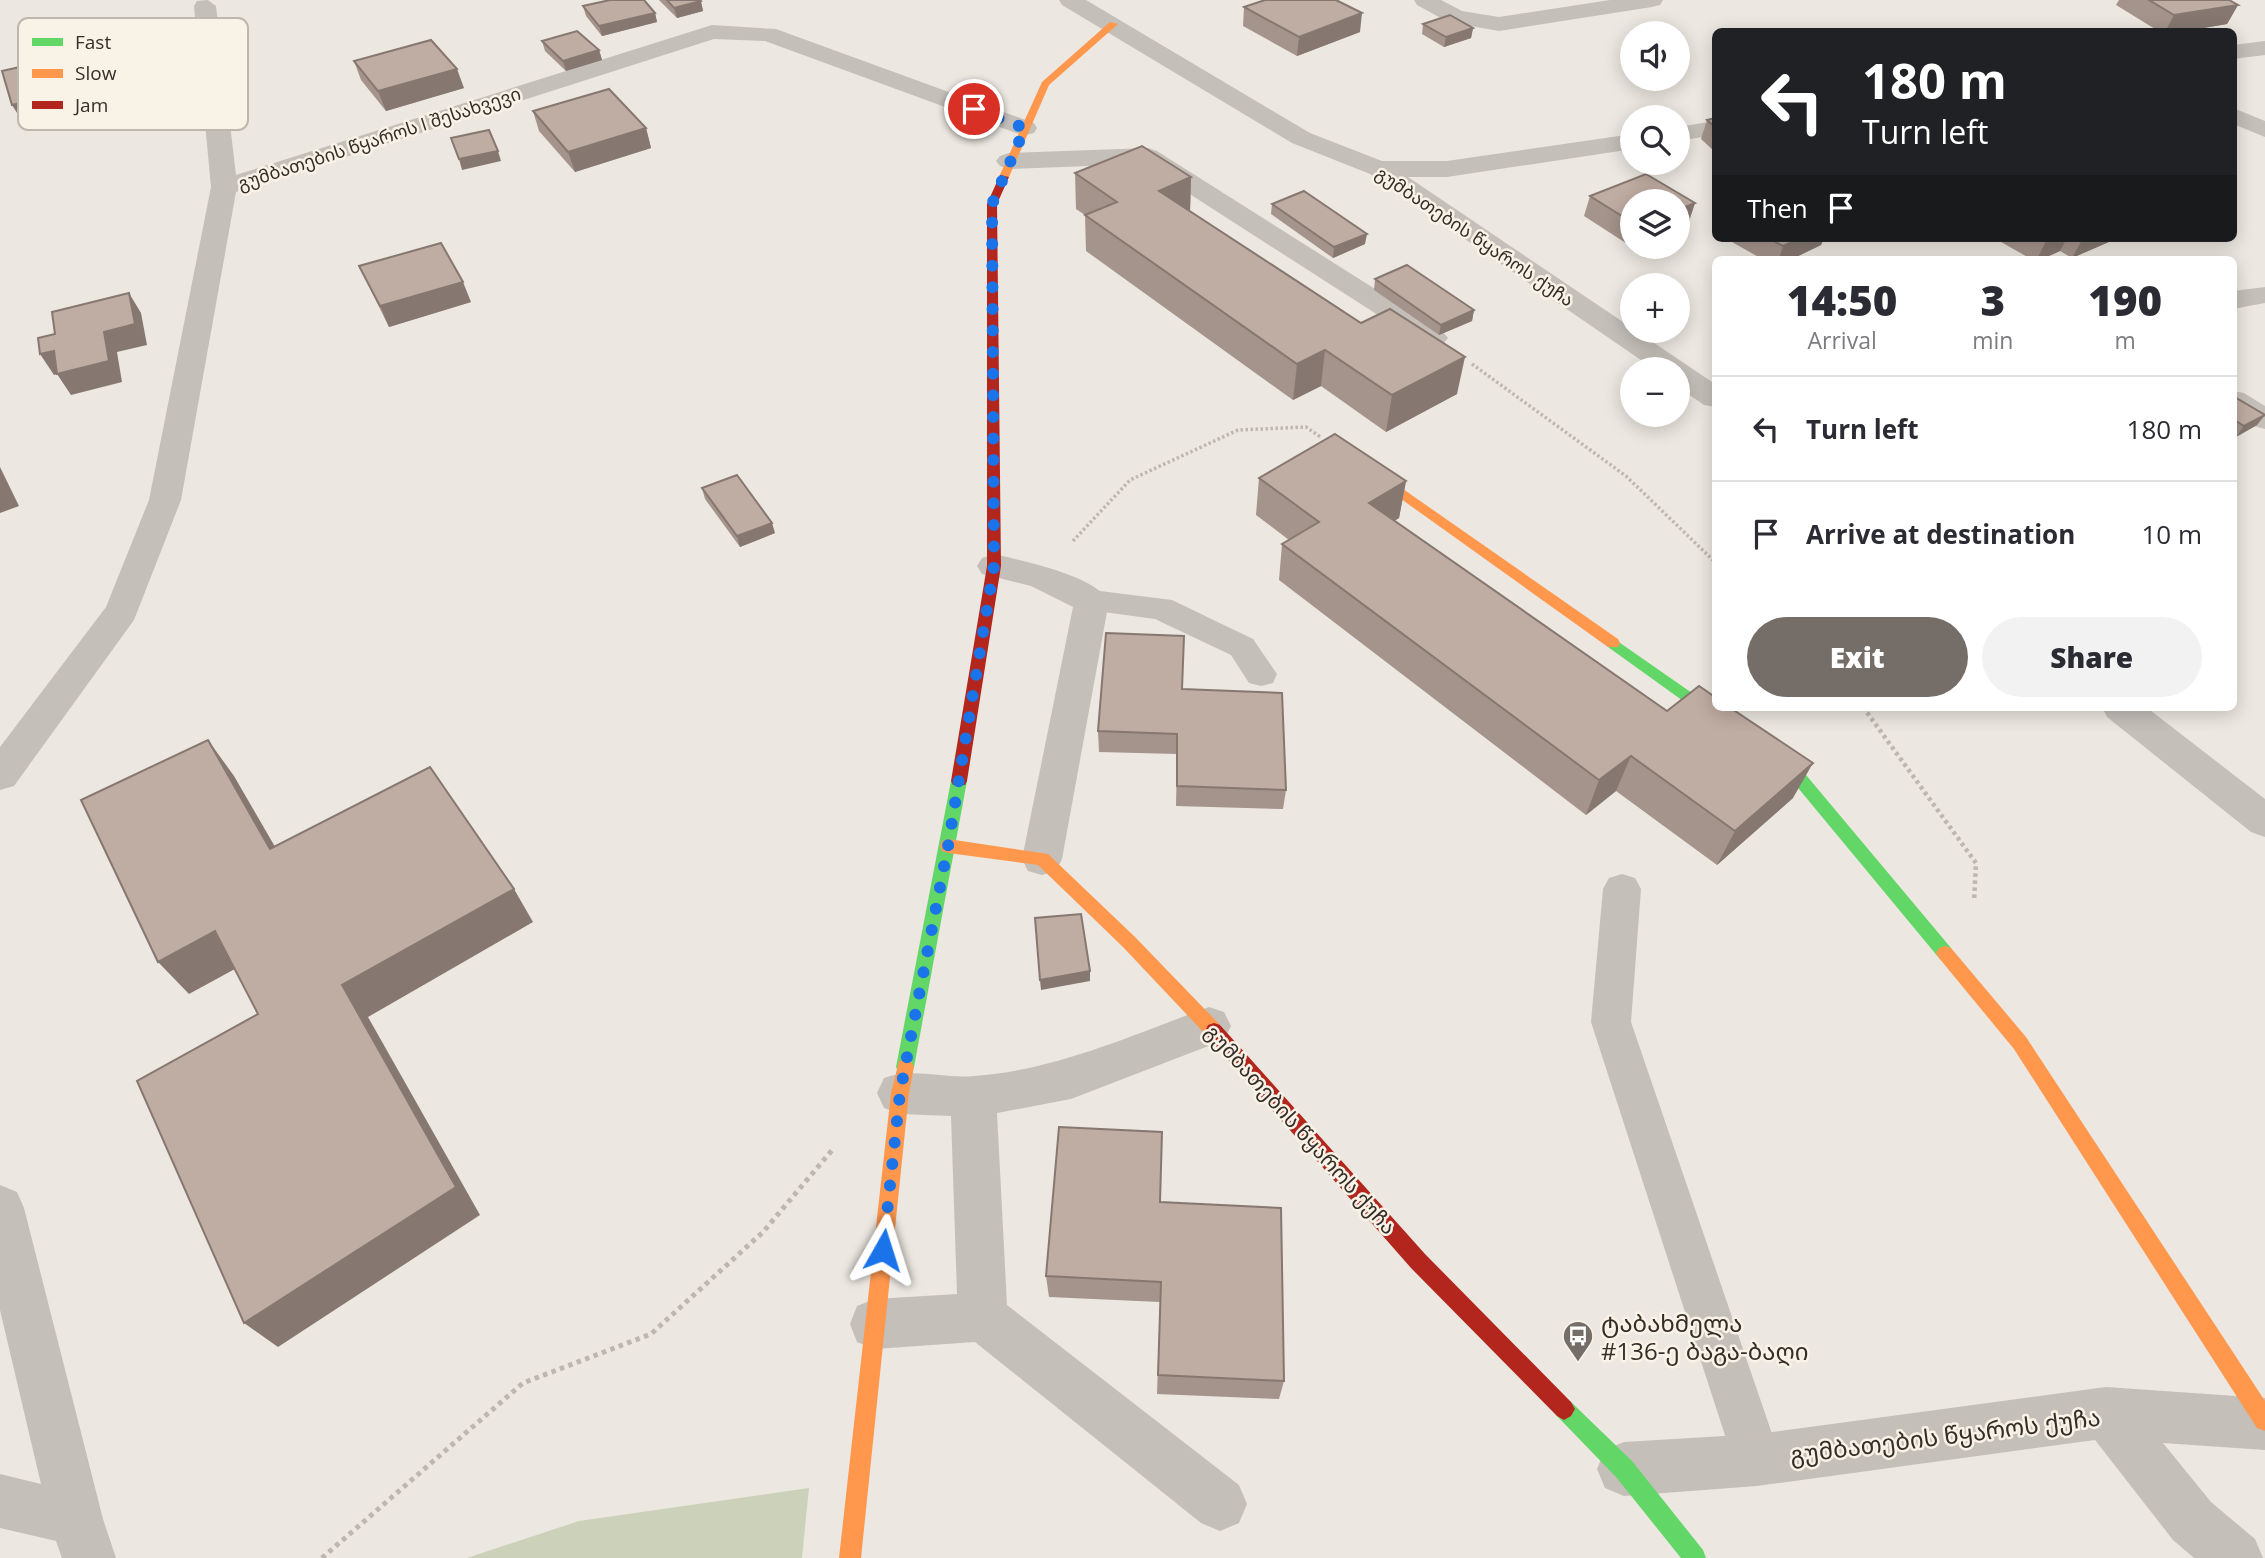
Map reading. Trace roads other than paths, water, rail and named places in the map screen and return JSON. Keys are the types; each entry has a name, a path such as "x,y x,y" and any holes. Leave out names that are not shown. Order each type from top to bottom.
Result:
{"street":[{"path":"1425,0 1456,17 1499,24 1652,0"},
{"name":"გუმბათების წყაროს ქუჩა","path":"1076,1 1301,138 1379,169 1655,357"},
{"path":"205,6 206,18"},
{"path":"850,1558 898,1110 948,846 994,566 992,204 1045,84 1113,24"},
{"name":"გუმბათების წყაროს I შესახვევი","path":"0,775 122,611 165,500 224,187 712,32 768,34 1025,128"},
{"path":"2237,51 2265,48"},
{"path":"2237,117 2265,130"},
{"path":"1690,132 1712,128"},
{"path":"218,130 224,187"},
{"path":"1379,169 1447,169 1620,143"},
{"path":"1009,161 1148,156 1444,345"},
{"path":"2237,299 2265,295"},
{"path":"1690,381 1712,396"},
{"path":"2237,402 2265,419"},
{"path":"1360,463 1795,773 2020,1043 2265,1422"},
{"path":"948,846 1042,859 1092,601 1040,576 994,566"},
{"path":"2125,711 2265,821"},
{"name":"გუმბათების წყაროს ქუჩა","path":"1042,859 1129,942 1209,1026 1418,1261 1625,1469 1695,1558"},
{"path":"898,1110 1071,1079 1209,1026"},
{"path":"973,1097 983,1317"},
{"path":"0,1208 82,1538"},
{"path":"875,1324 983,1317 1220,1504"},
{"path":"2106,1413 2192,1521 2236,1558"},
{"name":"გუმბათების წყაროს ქუჩა","path":"1625,1469 1757,1460 2106,1413 2265,1422"},
{"path":"0,1501 82,1538"}],"lane":[{"path":"1092,601 1161,608 1242,647 1261,674"},
{"path":"1622,889 1611,1022 1757,1460"}],"place":[{"name":"ტაბახმელა #136-ე ბაგა-ბაღი","path":"1578,1363"}]}
